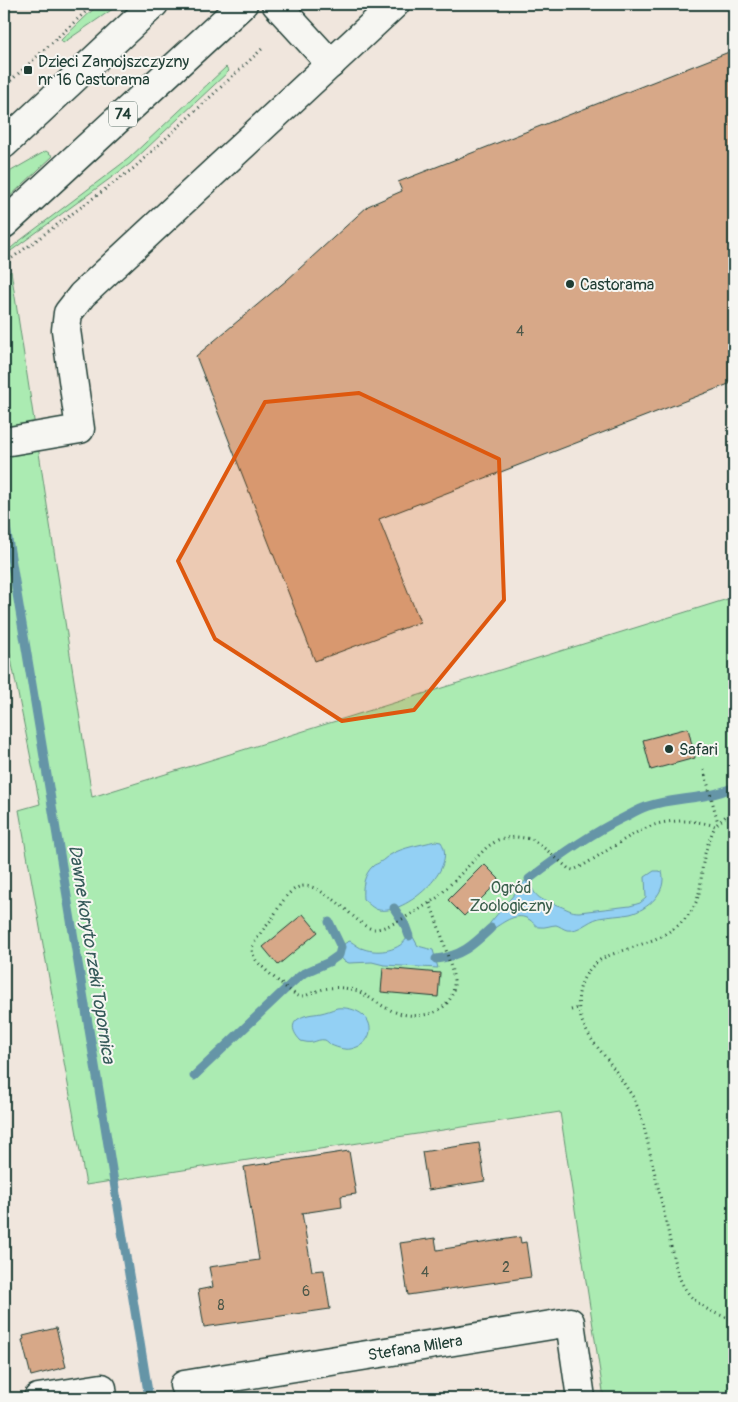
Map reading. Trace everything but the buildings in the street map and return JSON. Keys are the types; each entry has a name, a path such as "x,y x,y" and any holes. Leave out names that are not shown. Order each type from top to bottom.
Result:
{"street":[{"path":"4,144 154,4"},
{"name":"74","path":"4,224 243,4"},
{"path":"276,4 331,64"},
{"path":"14,440 80,428 66,330 68,312 82,295 395,4"},
{"name":"Stefana Milera","path":"184,1385 570,1322 581,1398"},
{"path":"38,1398 102,1388 103,1398"}],"path":[{"path":"4,88 94,4"},
{"path":"4,264 134,168 263,48"},
{"path":"704,770 716,825"},
{"path":"734,809 716,825 705,850 702,885 699,896 690,913 673,930 661,937 601,960 586,974 580,984 578,995 578,1008 585,1029 633,1096 638,1106 674,1260 681,1282 702,1307 734,1319"},
{"path":"430,903 445,945 453,975 454,990 449,1001 441,1009 426,1015 409,1015 393,1011 352,989 331,987 303,996 295,995 256,960 252,950 287,897 297,888 312,887 333,898 365,926 374,930 394,923 430,903 487,847 498,840 511,837 532,839 573,870 654,825 673,822 697,822 716,825"},
{"path":"571,1010 578,1008"}],"highlighted area":[{"path":"359,393 499,459 504,600 414,710 342,721 215,639 178,561 265,402"}],"green space":[{"path":"99,4 120,4 63,43 61,40"},
{"path":"226,67 229,71 130,164 4,256 18,242 128,159"},
{"path":"46,151 53,156 4,202 4,175"},
{"name":"Ogród Zoologiczny","path":"11,271 92,797 734,597 734,1398 604,1398 560,1112 86,1185 19,810 40,804 4,624 4,277"}],"water":[{"path":"435,841 441,842 445,853 443,865 436,877 415,898 390,910 379,910 363,899 364,881 374,865 401,850"},
{"path":"654,871 662,872 662,886 655,899 637,912 599,918 571,930 566,930 556,925 539,927 530,920 520,917 511,918 493,929 489,927 490,923 526,880 529,879 533,891 540,898 579,912 630,906 640,903 646,898 645,877"},
{"path":"408,936 413,937 418,946 433,950 438,968 384,965 372,962 349,963 344,961 339,955 343,946 350,941 362,948 382,951 395,948 405,941"},
{"path":"337,1008 354,1010 367,1019 370,1029 369,1034 360,1046 345,1049 331,1045 325,1040 307,1042 301,1041 297,1037 293,1029 298,1019"}],"waterway":[{"name":"Dawne koryto rzeki Topornica","path":"4,515 149,1398"},
{"path":"529,879 587,838 641,809 659,803 713,794 734,787"},
{"path":"394,908 405,925 409,936"},
{"path":"194,1076 294,981 304,973 329,962 339,955 341,947 329,922"},
{"path":"436,959 445,958 467,949 491,928"}],"place":[{"name":"Dzieci Zamojszczyzny nr 16 Castorama","path":"28,70"},
{"name":"Castorama","path":"570,284"},
{"name":"Safari","path":"669,749"}]}
